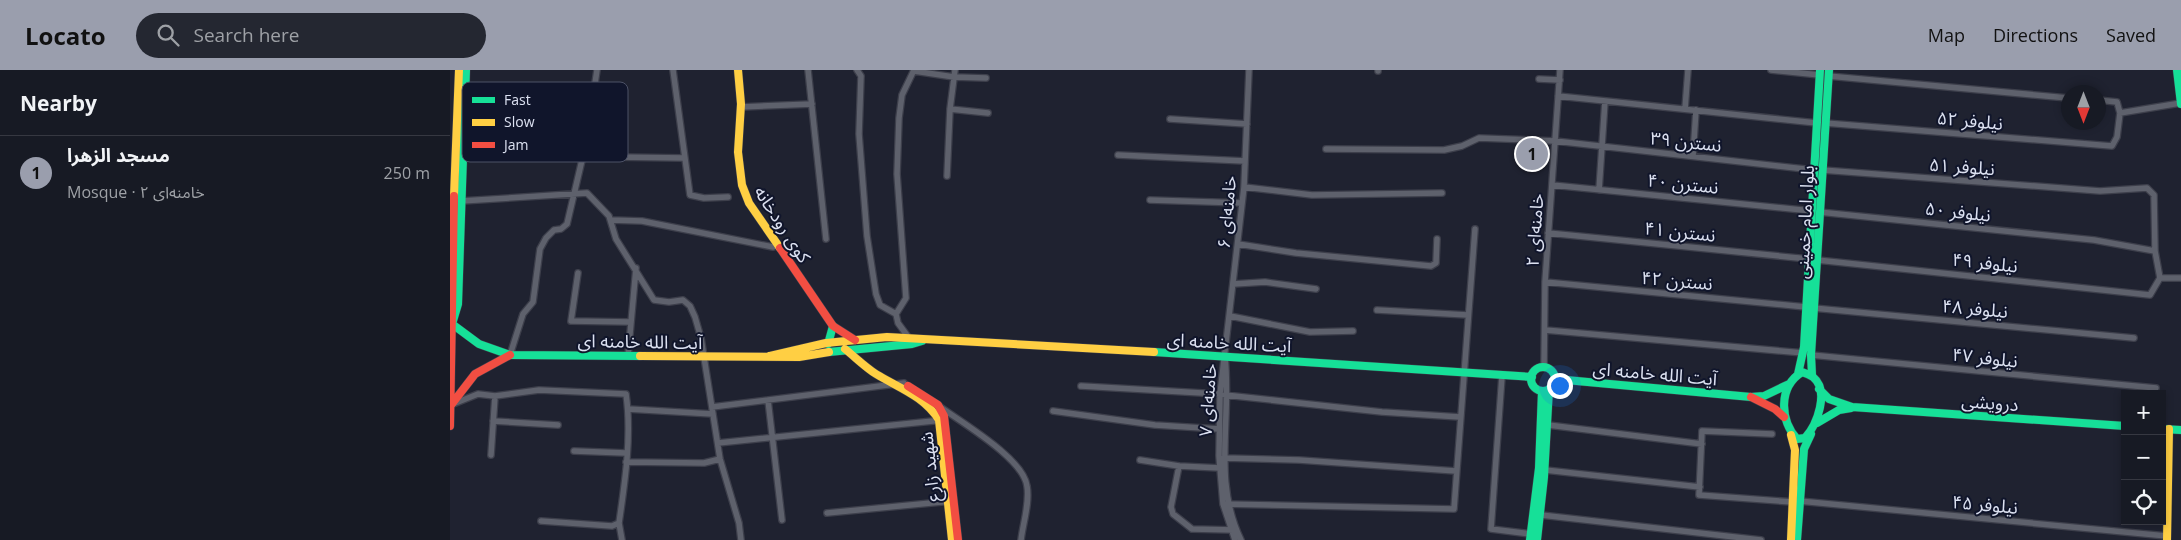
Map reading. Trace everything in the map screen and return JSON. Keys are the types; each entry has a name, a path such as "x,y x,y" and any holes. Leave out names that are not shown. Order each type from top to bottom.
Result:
{"street":[{"path":"450,426 451,324 457,202 458,70"},
{"path":"673,70 690,195 704,198 728,197"},
{"name":"کوی رودخانه","path":"738,70 741,107 737,141 738,175 749,203 833,326"},
{"path":"808,70 826,239"},
{"path":"857,70 861,76 859,134 867,236 876,294 880,305 896,314"},
{"name":"خامنه‌ای ۶","path":"1225,356 1244,187 1249,70"},
{"name":"خامنه‌ای ۲","path":"1544,368 1545,282 1560,70"},
{"path":"1685,109 1688,70"},
{"path":"1771,70 1824,73 2061,97"},
{"path":"2106,101 2117,102 2120,113 2181,100 2177,70"},
{"path":"910,338 898,323 896,314 906,298 897,174 899,118 902,95 914,71 955,73 986,78"},
{"path":"947,176 950,109 955,73"},
{"name":"بلوار امام خمینی","path":"1812,375 1807,354 1824,73"},
{"path":"1539,79 1560,80"},
{"name":"نیلوفر ۵۲","path":"1558,96 1821,123 2112,146 2117,137 2120,113"},
{"path":"1599,190 1605,100"},
{"path":"741,107 812,104"},
{"path":"950,109 988,113"},
{"path":"1693,156 1696,110"},
{"path":"1170,119 1247,124"},
{"name":"نسترن ۳۹","path":"1326,149 1444,150 1462,146 1478,138 1555,141 1818,170"},
{"path":"1118,155 1245,161"},
{"path":"628,157 685,158"},
{"path":"457,202 462,162"},
{"path":"451,405 467,380 484,366 510,355 523,314 533,302 540,249 546,238 554,230 561,229 567,224 581,162"},
{"name":"نیلوفر ۵۱","path":"1818,170 2100,191 2147,188 2154,195 2155,251"},
{"name":"نسترن ۴۰","path":"1552,185 1815,211"},
{"path":"1244,187 1312,195 1442,192"},
{"path":"457,202 587,193 600,205 611,220 616,239 636,268 654,300 669,302 683,300 690,306 695,317 704,357 720,459 739,523 741,540"},
{"path":"1150,200 1242,203"},
{"name":"نیلوفر ۵۰","path":"1815,211 2094,240 2155,251"},
{"path":"611,220 642,220 774,247 778,245"},
{"path":"1226,503 1454,509 1475,228"},
{"name":"نسترن ۴۱","path":"1548,233 1813,259"},
{"path":"1238,244 1296,254 1431,266 1436,263 1437,239"},
{"path":"2155,251 2160,278 2181,278"},
{"name":"نیلوفر ۴۹","path":"1813,259 2150,295 2160,278"},
{"path":"628,356 636,268"},
{"path":"578,273 571,321 630,322"},
{"path":"1233,284 1264,282 1316,289"},
{"name":"نسترن ۴۲","path":"1545,282 1810,307"},
{"name":"نیلوفر ۴۸","path":"1810,307 2134,338"},
{"path":"1377,310 1468,315"},
{"path":"1230,316 1310,332 1353,331"},
{"path":"451,324 469,339 496,352 510,355"},
{"path":"828,344 833,326"},
{"name":"شهید زارع","path":"833,326 851,346 876,368 934,406 942,420 955,540"},
{"name":"نیلوفر ۴۷","path":"1545,330 2156,388"},
{"name":"آیت الله خامنه ای","path":"510,355 799,357 851,346 910,338 1225,356 1532,377"},
{"name":"آیت الله خامنه ای","path":"770,356 797,348 828,344 851,346 912,344 924,340"},
{"name":"بلوار امام خمینی","path":"1798,374 1807,354"},
{"name":"خامنه‌ای ۷","path":"1225,356 1219,429 1220,468 1235,540"},
{"path":"1544,368 1551,370 1555,379 1554,385 1546,390 1534,386 1532,377 1535,371 1544,368"},
{"path":"1752,397 1764,396 1789,384 1802,372 1812,375 1819,389 1829,399 1852,407"},
{"path":"1502,376 1492,529 1532,538"},
{"name":"آیت الله خامنه ای","path":"1555,379 1752,397"},
{"path":"712,407 900,384"},
{"path":"1789,384 1784,400 1784,417 1795,450 1797,540"},
{"path":"1081,386 1222,394 1382,412 1460,417"},
{"path":"1791,540 1804,449 1817,423 1820,403 1819,389"},
{"path":"451,405 478,394 495,396 539,390 626,394 628,409 626,462 619,523 622,540"},
{"path":"1532,538 1541,515 1548,425 1546,390"},
{"path":"1532,538 1546,390"},
{"name":"خامنه‌ای ۷","path":"1222,394 1226,503"},
{"path":"490,455 495,396"},
{"path":"1752,397 1775,409 1784,417"},
{"path":"768,400 774,438 782,520"},
{"path":"934,406 1004,453 1021,472 1027,483 1028,492 1020,540"},
{"path":"1817,423 1839,410 1852,407"},
{"name":"درویشی","path":"1852,407 2121,426"},
{"path":"628,409 713,414"},
{"path":"1053,412 1155,426 1219,429"},
{"path":"718,443 942,420"},
{"path":"493,421 558,424"},
{"path":"1548,425 1702,444"},
{"path":"2167,538 2166,429 2181,430"},
{"path":"1545,470 1700,487 1702,431 1772,434"},
{"path":"1790,434 1797,439 1802,439 1811,433"},
{"path":"574,451 626,453"},
{"path":"1224,458 1298,460 1456,471"},
{"path":"626,462 704,463 720,459"},
{"path":"1140,460 1179,466 1220,468"},
{"path":"1179,466 1171,508 1173,514 1192,529 1233,530"},
{"name":"نیلوفر ۴۵","path":"1700,487 1699,494 2167,538"},
{"path":"827,512 951,501"},
{"path":"1541,515 1761,540"},
{"path":"541,522 612,526 619,523"},
{"name":"خامنه‌ای ۷","path":"1233,530 1241,540"},
{"path":"948,540 955,540"}],"traffic: fast":[{"path":"466,70 466,82"},
{"path":"1798,374 1804,347 1820,70"},
{"path":"1812,375 1811,355 1829,70"},
{"path":"2177,70 2181,104"},
{"path":"463,162 458,304 452,324 479,344 510,355 640,356"},
{"path":"828,344 833,326"},
{"path":"829,352 912,344 922,341"},
{"path":"1154,352 1532,377"},
{"path":"1543,367 1551,371 1555,379 1551,387 1543,391 1535,387 1531,379 1535,371 1543,367"},
{"path":"1802,372 1813,377 1818,383 1821,399 1814,425 1805,438 1797,439 1787,423 1784,404 1789,386 1794,378 1802,372"},
{"path":"1555,379 1751,397 1764,396 1789,384"},
{"path":"1537,540 1544,477 1549,389"},
{"path":"1819,389 1829,399 1852,407 2121,426"},
{"path":"1530,540 1539,468 1542,391"},
{"path":"1817,423 1839,410 1851,408"},
{"path":"2166,429 2181,430"},
{"path":"1797,540 1804,449 1811,434"}],"traffic: slow":[{"path":"454,196 459,70"},
{"path":"738,70 741,104 738,152 742,185 749,203 780,248"},
{"path":"770,356 826,343 887,337 1154,352"},
{"path":"845,349 876,374 919,399 939,420 952,540"},
{"path":"640,356 799,357 829,352"},
{"path":"2167,540 2169,429"},
{"path":"1791,435 1795,450 1791,540"}],"traffic: jam":[{"path":"450,426 454,196"},
{"path":"780,248 833,326 855,340"},
{"path":"451,405 475,374 510,355"},
{"path":"908,386 938,405 944,416 958,540"},
{"path":"1751,397 1775,409 1784,417"}],"place":[{"name":"مسجد الزهرا","path":"1532,154"}]}
